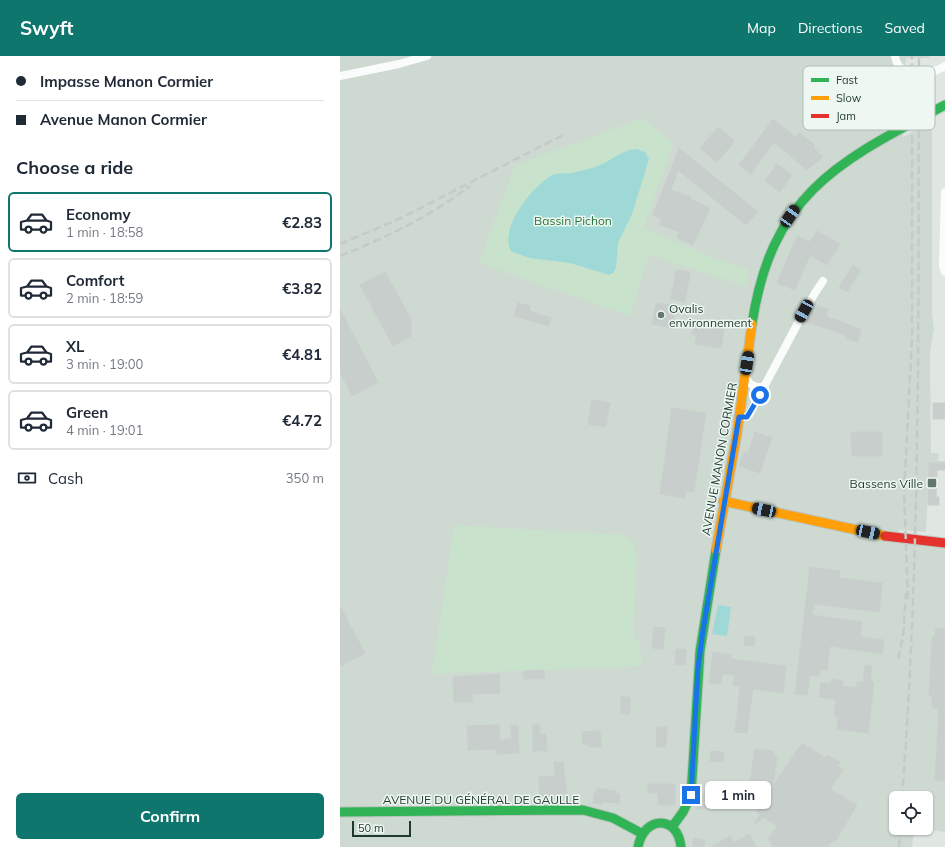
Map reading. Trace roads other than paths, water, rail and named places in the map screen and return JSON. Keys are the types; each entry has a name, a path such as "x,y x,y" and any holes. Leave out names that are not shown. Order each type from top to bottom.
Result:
{"street":[{"path":"340,76 400,64 427,56"},
{"path":"895,56 899,66"},
{"path":"935,70 945,66"},
{"name":"AVENUE MANON CORMIER","path":"935,110 945,105"},
{"name":"AVENUE MANON CORMIER","path":"672,827 683,812 691,795 698,668 723,501 739,417 753,322 766,266 785,223 794,210 826,177 845,162 899,130"},
{"path":"945,192 943,266 945,272"},
{"path":"739,417 747,417 749,415 812,298 824,282"},
{"path":"745,377 750,384 755,387 765,386"},
{"path":"723,501 900,539 926,540 945,543"},
{"name":"AVENUE DU GÉNÉRAL DE GAULLE","path":"340,812 583,810 603,814 626,823 641,833"},
{"path":"638,847 641,833 646,828 659,823 672,827 680,837 681,847"}],"water":[{"name":"Bassin Pichon","path":"636,149 645,152 649,159 632,214 618,243 616,268 613,273 609,275 570,263 529,258 511,251 508,241 514,219 529,196 538,186 555,174 571,173 593,168 605,163 621,153"},
{"path":"718,605 731,607 727,636 712,634"}],"railway":[{"path":"912,56 912,66"},
{"path":"919,56 919,66"},
{"path":"908,599 904,493 912,339 912,130"},
{"path":"902,791 913,613 917,427 919,130"},
{"path":"340,244 397,220 565,134"},
{"path":"340,256 407,226 455,197 470,186"},
{"path":"898,659 903,636 906,593"},
{"path":"899,847 900,835"}],"place":[{"name":"Ovalis environnement","path":"661,315"},
{"name":"Bassens Ville","path":"932,483"}]}
